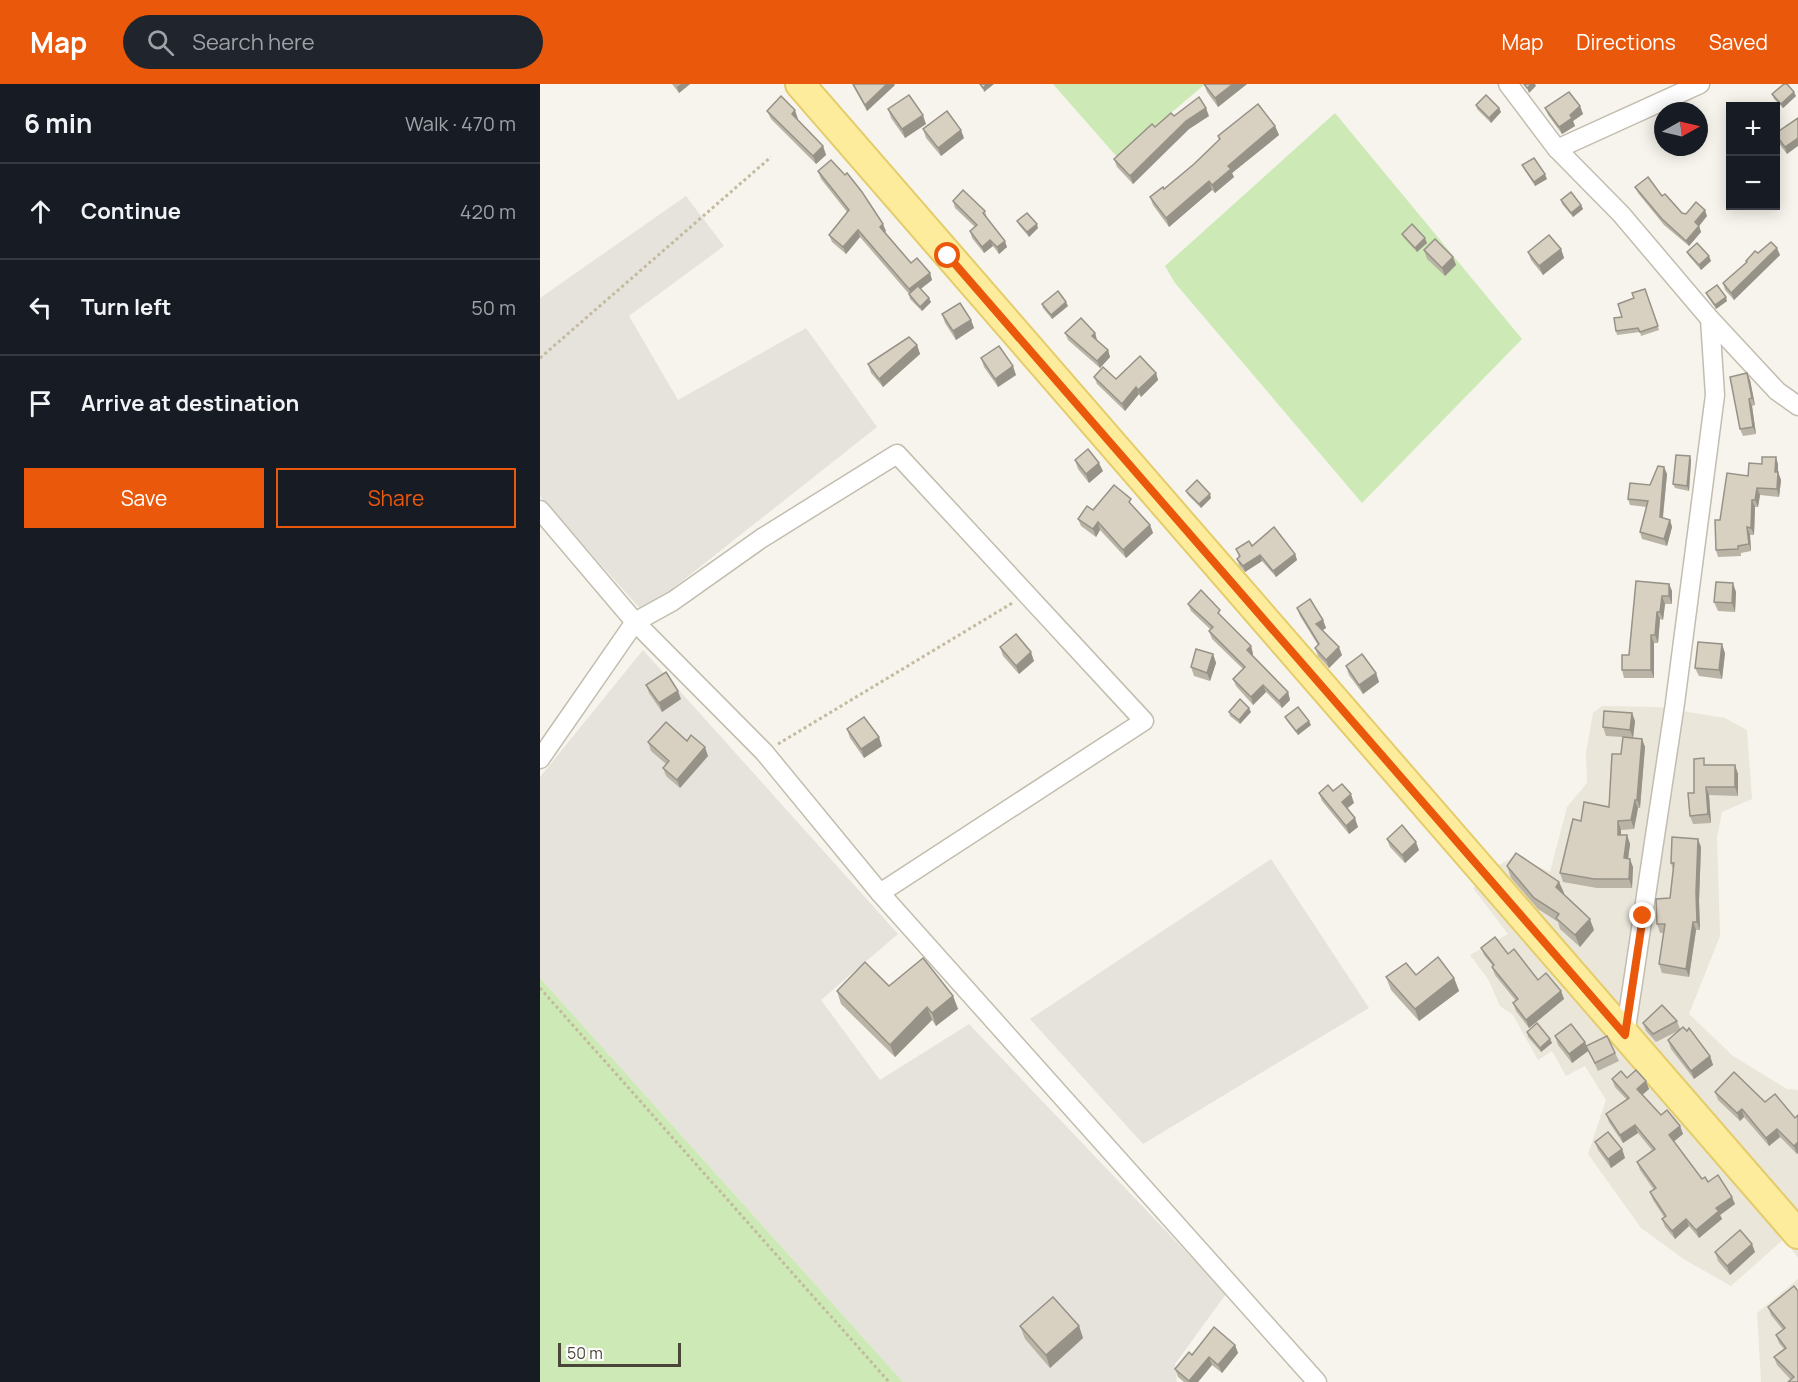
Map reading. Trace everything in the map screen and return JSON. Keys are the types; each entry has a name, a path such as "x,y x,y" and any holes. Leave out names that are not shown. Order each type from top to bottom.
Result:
{"main road":[{"path":"800,84 1798,1234"}],"street":[{"path":"1508,84 1557,149 1622,213 1710,319 1777,391 1798,406"},
{"path":"1557,149 1700,84"},
{"path":"1625,1035 1676,703 1713,407 1710,319"},
{"path":"540,759 635,621 673,601 762,538 897,454 1144,721 880,893"},
{"path":"540,510 635,621 764,752 880,893 1317,1382"}],"path":[{"path":"540,358 771,158"},
{"path":"764,752 1028,594"},
{"path":"540,988 889,1382"}],"shaded area":[{"path":"686,196 724,246 629,316 678,400 806,328 877,427 643,612 540,496 540,298"},
{"path":"643,650 898,934 821,1000 880,1080 969,1024 1226,1294 1175,1364 1177,1382 903,1382 540,978 540,777"},
{"path":"1602,706 1658,707 1725,718 1747,730 1752,799 1722,812 1717,837 1720,936 1689,1014 1733,1056 1787,1089 1798,1090 1798,1258 1784,1239 1731,1286 1685,1260 1641,1228 1588,1154 1606,1100 1585,1066 1566,1076 1552,1051 1538,1060 1513,1015 1500,1006 1488,979 1470,955 1508,934 1473,888 1496,866 1517,856 1550,872 1567,807 1587,783 1586,753 1593,713"},
{"path":"1271,859 1369,1008 1143,1144 1030,1019"},
{"path":"1798,1279 1798,1382 1761,1382 1757,1313"}],"green space":[{"path":"1053,84 1205,84 1118,158"},
{"path":"1335,113 1522,339 1362,503 1175,283 1165,266"},
{"path":"540,978 903,1382 540,1382"}],"building":[{"path":"853,84 887,84 865,105"},
{"path":"1204,84 1233,84 1215,98"},
{"path":"1784,84 1787,84 1794,92 1781,104 1772,94"},
{"path":"1569,92 1580,106 1570,115 1572,118 1559,127 1545,108"},
{"path":"909,95 923,115 902,129 888,109"},
{"path":"1486,95 1499,108 1489,118 1476,105"},
{"path":"781,96 795,110 792,114 823,146 813,156 767,111"},
{"path":"1199,97 1206,108 1186,121 1130,176 1114,159 1152,124 1155,127 1171,113 1174,116"},
{"path":"1258,104 1275,126 1228,166 1231,169 1212,185 1209,181 1166,218 1150,197 1163,187 1164,189 1194,164 1220,139 1218,136"},
{"path":"947,111 961,130 938,148 923,129"},
{"path":"1798,118 1798,138 1785,147 1780,140 1780,130"},
{"path":"1534,158 1545,174 1534,182 1522,165"},
{"path":"831,160 845,175 847,173 862,192 883,224 880,227 911,263 917,258 930,273 909,289 858,230 843,247 829,235 849,210 818,171"},
{"path":"1648,177 1662,196 1665,194 1682,213 1686,214 1696,202 1705,210 1695,222 1699,226 1686,241 1662,219 1635,187"},
{"path":"963,190 985,211 983,213 1005,241 997,247 990,240 982,247 970,231 977,225 953,201"},
{"path":"1571,192 1581,205 1571,213 1561,200"},
{"path":"1027,213 1037,224 1027,232 1017,221"},
{"path":"1412,224 1425,238 1415,248 1402,234"},
{"path":"1549,235 1561,249 1539,266 1528,252"},
{"path":"1435,239 1453,257 1442,268 1424,250"},
{"path":"1771,242 1777,248 1731,293 1723,283 1747,262 1755,251 1758,253"},
{"path":"1697,243 1709,256 1699,265 1687,252"},
{"path":"1717,285 1726,297 1715,305 1706,293"},
{"path":"918,286 929,298 920,307 909,294"},
{"path":"1645,289 1658,326 1640,332 1638,328 1616,331 1614,318 1622,317 1618,304 1634,298 1632,293"},
{"path":"1058,291 1066,302 1051,315 1042,304"},
{"path":"960,303 971,320 953,331 942,314"},
{"path":"1081,318 1095,333 1092,336 1108,350 1097,361 1065,333"},
{"path":"909,337 917,345 879,379 868,364"},
{"path":"999,346 1013,366 995,379 981,358"},
{"path":"1140,356 1156,373 1138,390 1136,387 1122,404 1094,377 1103,367 1116,379"},
{"path":"1747,373 1752,398 1749,399 1753,427 1740,429 1730,377"},
{"path":"1088,449 1099,463 1086,474 1075,460"},
{"path":"1676,455 1690,456 1687,486 1673,484"},
{"path":"1762,457 1776,457 1777,489 1757,488 1755,500 1752,500 1751,528 1747,527 1749,544 1738,546 1738,549 1716,550 1715,520 1720,520 1727,473 1748,476 1749,463 1762,464"},
{"path":"1658,466 1664,467 1660,517 1670,520 1664,539 1640,532 1648,501 1628,499 1630,483 1650,485"},
{"path":"1197,480 1210,494 1199,504 1186,491"},
{"path":"1114,485 1131,499 1129,502 1150,525 1123,550 1098,522 1093,529 1078,519 1087,506 1093,510"},
{"path":"1274,527 1295,554 1273,571 1260,555 1243,566 1237,559 1240,556 1236,549 1249,541 1252,546"},
{"path":"1636,581 1669,584 1669,596 1662,596 1660,612 1657,612 1655,635 1651,635 1651,670 1622,670 1622,655 1629,655"},
{"path":"1716,582 1733,583 1732,603 1714,602"},
{"path":"1201,590 1220,610 1218,613 1251,646 1247,650 1288,692 1279,701 1263,685 1251,697 1233,679 1245,667 1209,631 1213,627 1188,604"},
{"path":"1310,599 1323,620 1316,624 1339,647 1326,660 1315,648 1319,644 1297,608"},
{"path":"1016,634 1031,652 1016,666 1000,647"},
{"path":"1698,642 1722,644 1719,670 1695,668"},
{"path":"1196,649 1213,654 1207,673 1191,667"},
{"path":"1362,654 1376,673 1359,685 1346,666"},
{"path":"666,672 678,691 659,703 646,685"},
{"path":"1240,699 1249,708 1239,720 1229,712"},
{"path":"1298,707 1309,721 1296,731 1285,717"},
{"path":"1604,711 1632,713 1630,730 1603,727"},
{"path":"864,717 879,737 861,749 847,729"},
{"path":"666,722 687,741 691,735 705,747 677,780 663,768 669,761 648,742"},
{"path":"1623,737 1642,739 1637,800 1635,800 1631,820 1618,821 1618,835 1627,835 1624,858 1630,859 1629,879 1594,879 1560,873 1573,819 1581,821 1584,802 1609,807 1612,754 1621,754"},
{"path":"1704,758 1704,765 1735,765 1735,787 1706,787 1708,814 1690,816 1688,793 1694,793 1694,759"},
{"path":"1342,784 1351,794 1342,802 1355,818 1346,826 1319,793 1328,785 1333,791"},
{"path":"1402,825 1416,842 1402,855 1387,839"},
{"path":"1672,837 1698,839 1697,922 1693,922 1686,969 1659,964 1665,924 1657,924 1656,899 1670,898 1674,863 1671,863"},
{"path":"1516,853 1559,882 1556,887 1590,919 1575,935 1556,918 1559,914 1534,898 1507,866"},
{"path":"1495,937 1508,954 1514,949 1538,980 1546,973 1561,991 1526,1020 1513,1003 1518,999 1492,967 1494,965 1481,948"},
{"path":"1438,957 1454,978 1415,1009 1386,977 1406,963 1416,975"},
{"path":"923,958 953,996 932,1013 927,1007 890,1045 837,991 865,962 889,986"},
{"path":"1662,1005 1677,1021 1653,1034 1643,1023"},
{"path":"1537,1023 1550,1039 1540,1048 1527,1032"},
{"path":"1571,1024 1585,1042 1569,1054 1555,1036"},
{"path":"1683,1027 1687,1031 1689,1028 1710,1056 1691,1071 1668,1040"},
{"path":"1607,1036 1615,1053 1595,1063 1586,1046"},
{"path":"1636,1070 1646,1081 1637,1089 1661,1115 1667,1110 1680,1126 1669,1135 1702,1179 1705,1177 1708,1182 1718,1175 1732,1197 1716,1208 1719,1211 1696,1230 1686,1219 1672,1231 1662,1219 1666,1216 1650,1192 1656,1188 1637,1162 1655,1149 1635,1125 1620,1135 1606,1114 1629,1098 1612,1079 1621,1071 1627,1078"},
{"path":"1734,1072 1765,1102 1775,1094 1795,1118 1798,1115 1798,1142 1794,1146 1777,1129 1766,1138 1742,1109 1737,1113 1715,1092"},
{"path":"1608,1132 1622,1149 1608,1159 1595,1142"},
{"path":"1740,1230 1752,1244 1727,1266 1715,1252"},
{"path":"1794,1286 1798,1291 1798,1382 1788,1382 1794,1377 1774,1357 1786,1348 1776,1335 1785,1328 1768,1307"},
{"path":"1053,1297 1079,1326 1046,1355 1020,1326"},
{"path":"1214,1327 1235,1345 1218,1365 1209,1357 1189,1381 1175,1369 1189,1352 1192,1355"}],"route":[{"path":"948,256 1625,1035 1643,916"}]}
